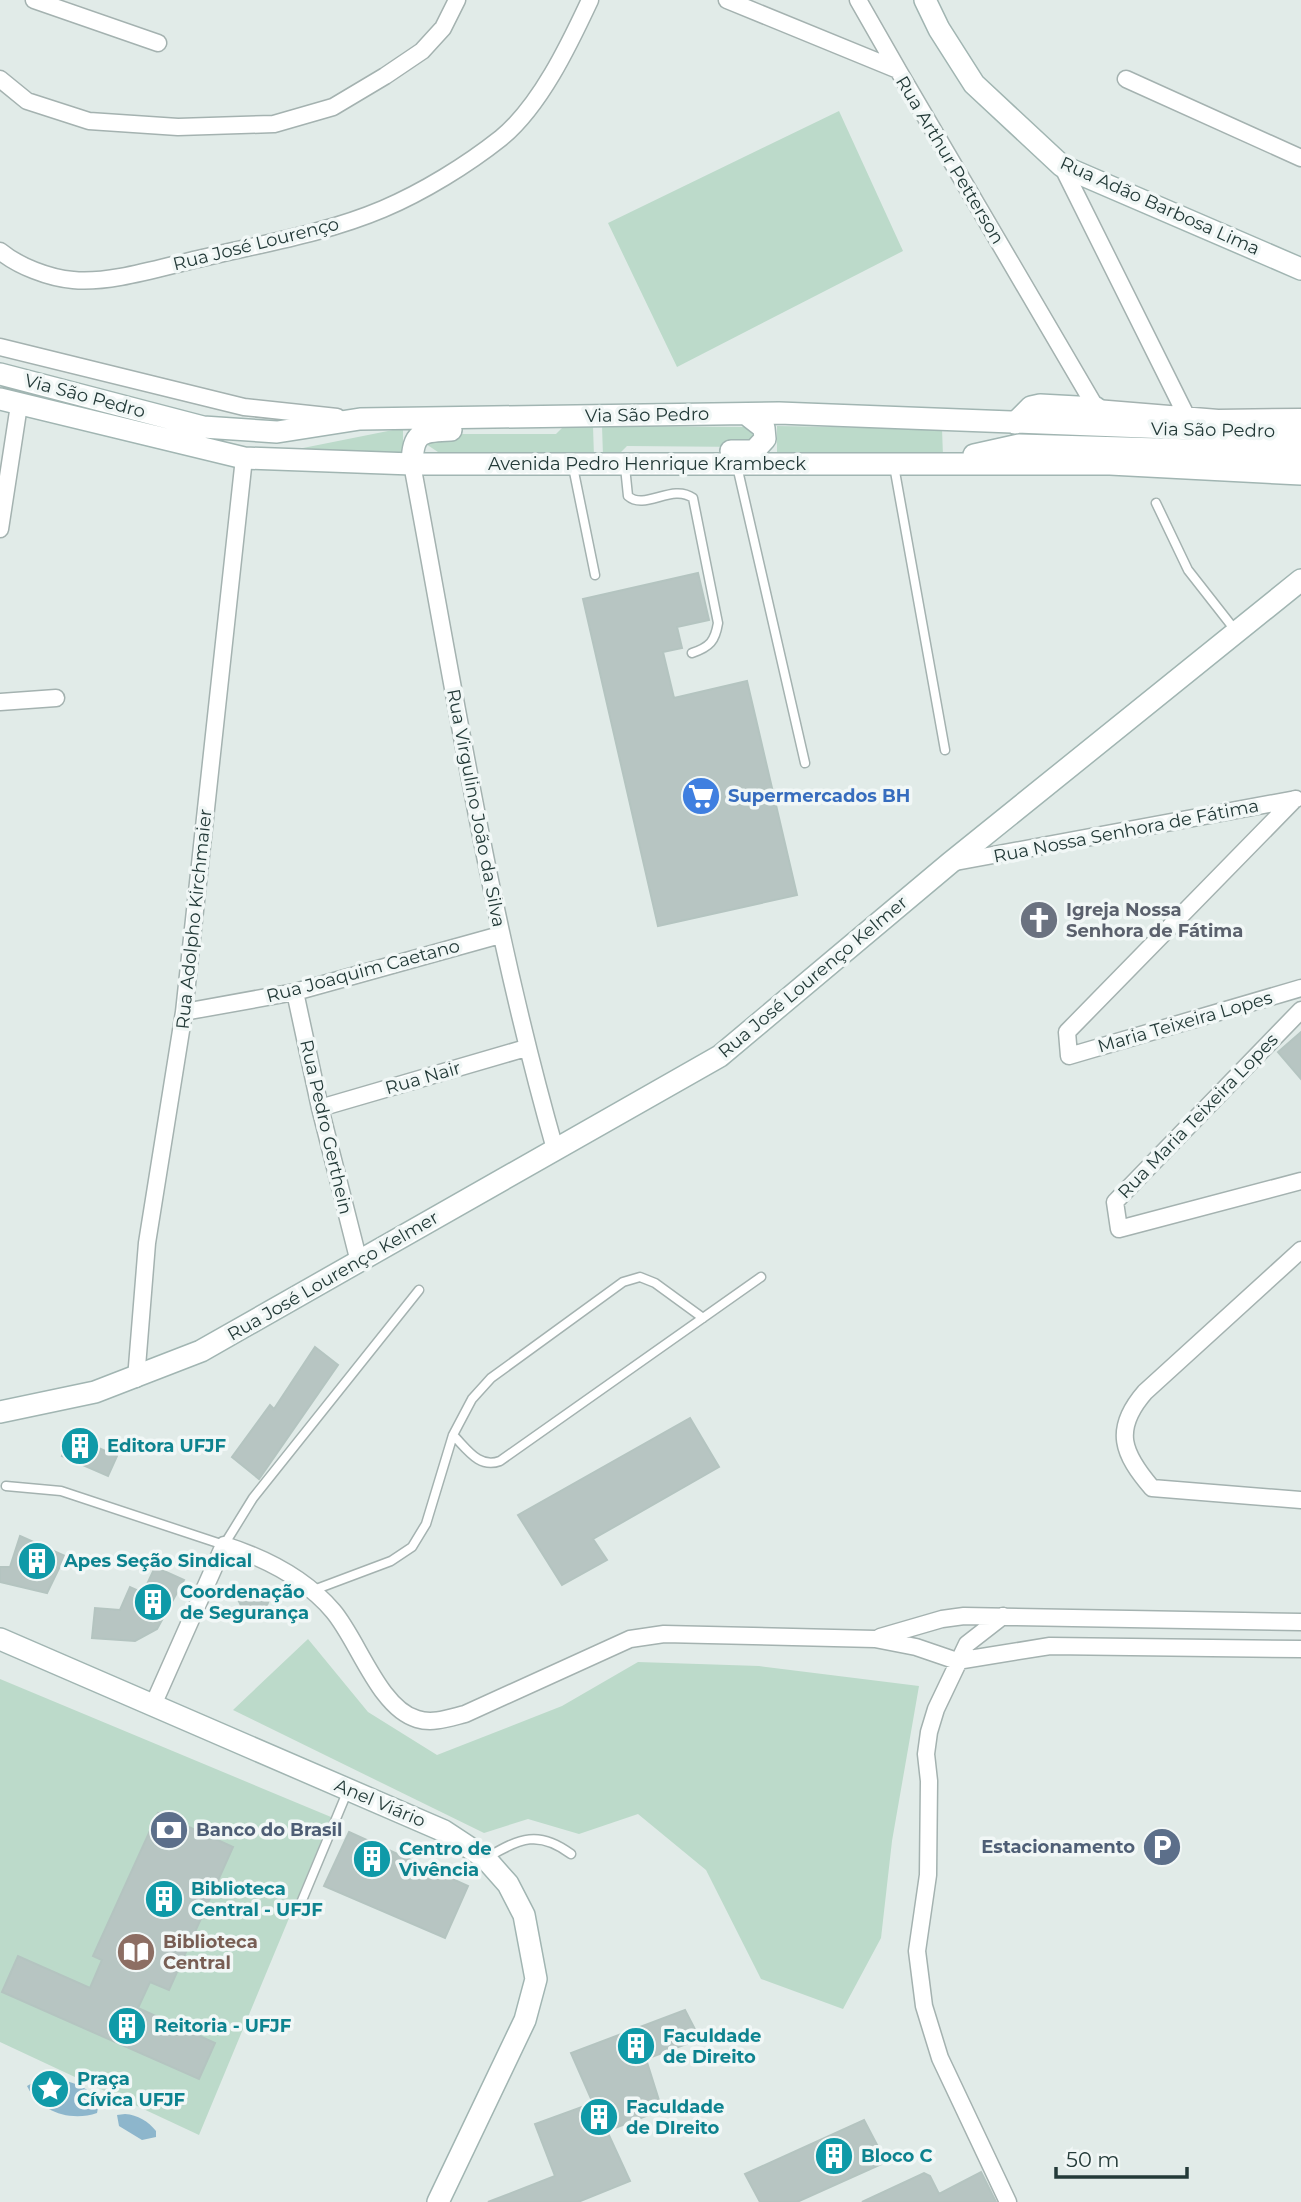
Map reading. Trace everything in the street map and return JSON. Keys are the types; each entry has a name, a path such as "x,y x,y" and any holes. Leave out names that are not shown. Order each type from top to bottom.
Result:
{"main road":[{"name":"Rua Adão Barbosa Lima","path":"925,0 939,29 974,84 1062,166 1301,269"},
{"name":"Via São Pedro","path":"0,374 203,426 276,432 360,419 746,414 1301,433"},
{"name":"Avenida Pedro Henrique Krambeck","path":"9,402 244,458 412,464 1110,464 1301,474"},
{"path":"1015,423 1031,407 1041,405 1096,408"},
{"path":"624,463 632,455 641,454 754,451 765,439 764,428 746,414"},
{"path":"412,464 414,440 428,430 550,427 561,416"},
{"name":"Via São Pedro","path":"952,463 984,452 1019,445 1301,453"},
{"name":"Rua José Lourenço Kelmer","path":"0,1412 95,1392 132,1380 201,1351 720,1056 950,863 1301,580"},
{"name":"Rua José Lourenço Kelmer","path":"0,1396 92,1380 132,1380"},
{"name":"Anel Viário","path":"0,1639 444,1830 485,1858 508,1884 524,1914 536,1979 525,2020 438,2202"}],"street":[{"path":"34,0 158,43"},
{"path":"0,79 27,102 89,121 178,127 274,124 333,107 422,51 443,28 457,0"},
{"name":"Rua José Lourenço","path":"0,251 15,263 73,280 131,275 299,236 383,209 470,161 504,136 541,90 564,55 590,0"},
{"name":"Rua Arthur Petterson","path":"727,0 898,70 1096,408"},
{"path":"858,0 898,70"},
{"path":"1126,79 1301,158"},
{"path":"1062,166 1185,413"},
{"path":"0,347 244,407 360,419"},
{"path":"0,529 9,402"},
{"path":"1096,408 1185,413 1218,418 1301,417"},
{"name":"Rua Adolpho Kirchmaier","path":"132,1380 147,1243 184,1012 244,458"},
{"name":"Rua Virgulino João da Silva","path":"412,464 500,935 526,1048 555,1149"},
{"path":"0,702 56,698"},
{"name":"Rua Nossa Senhora de Fátima","path":"950,863 1298,797"},
{"name":"Maria Teixeira Lopes","path":"1298,797 1067,1032 1069,1056 1301,988"},
{"name":"Rua Joaquim Caetano","path":"184,1012 295,992 500,935"},
{"name":"Rua Pedro Gerthein","path":"295,992 320,1108 359,1262"},
{"name":"Rua Maria Teixeira Lopes","path":"1301,1010 1115,1202 1119,1229 1301,1181"},
{"name":"Rua Nair","path":"320,1108 526,1048"},
{"path":"1301,1250 1131,1407 1124,1424 1130,1462 1152,1488 1301,1500"},
{"path":"153,1705 224,1545 263,1558 311,1591 331,1609 352,1637 375,1680 397,1707 417,1719 440,1721 465,1714 631,1639 649,1636 875,1639 916,1647 957,1661 1050,1646 1301,1649"},
{"path":"875,1639 942,1619 1003,1616 1301,1622"},
{"path":"1003,1616 967,1644 957,1661 929,1732 926,1754 930,1839 916,1951 924,2006 940,2057 1008,2202"},
{"path":"1128,1646 1130,1618"}],"lane":[{"path":"624,463 628,496 637,502 663,494 684,493 693,498 718,623 710,645 692,653"},
{"path":"894,463 945,750"},
{"path":"572,464 595,575"},
{"path":"737,464 805,763"},
{"path":"1156,502 1188,570 1236,630"},
{"path":"453,1435 479,1461 490,1465 500,1461 761,1277"},
{"path":"311,1591 391,1561 412,1546 426,1524 453,1435 472,1399 491,1378 623,1282 640,1278 655,1283 703,1318"},
{"path":"6,1486 61,1491 224,1545 253,1498 419,1290"},
{"path":"298,1910 348,1790"},
{"path":"485,1858 512,1842 534,1838 555,1842 571,1854"}],"green space":[{"path":"839,111 903,251 677,367 608,223"},
{"path":"564,426 593,426 594,457 441,454 426,444 434,434 556,434"},
{"path":"602,426 746,427 754,436 747,447 627,446 616,457 603,456"},
{"path":"777,426 942,429 943,456 777,454"},
{"path":"403,428 403,456 283,452"},
{"path":"308,1639 368,1712 437,1755 562,1706 638,1662 759,1666 919,1686 892,1841 881,1938 843,2009 761,1979 706,1870 638,1814 579,1834 528,1819 484,1833 233,1710"},
{"path":"0,1679 331,1817 199,2135 0,2042"}],"water":[{"path":"43,2077 70,2082 89,2091 98,2104 97,2113 67,2115 57,2113 39,2102 27,2086"},
{"path":"125,2114 146,2121 156,2131 156,2137 142,2140 119,2126 117,2115"}],"building":[{"name":"Supermercados BH","path":"698,573 709,620 677,627 682,648 663,652 674,698 747,681 797,895 658,926 583,599"},
{"path":"1301,1032 1301,1079 1278,1052"},
{"path":"315,1347 338,1365 259,1479 232,1457 270,1405 274,1409"},
{"path":"690,1418 719,1467 593,1539 607,1560 562,1585 518,1515"},
{"name":"Editora UFJF","path":"71,1436 117,1456 108,1476 62,1456"},
{"name":"Apes Seção Sindical","path":"20,1536 65,1556 47,1593 0,1582 0,1567 10,1567"},
{"name":"Coordenação de Segurança","path":"155,1567 184,1580 157,1629 135,1641 92,1638 95,1608 120,1610 130,1587 143,1593"},
{"path":"247,1588 270,1598 262,1617 242,1608 237,1597"},
{"path":"158,1813 233,1847 169,1990 150,1982 138,2008 215,2043 199,2079 2,1992 18,1956 90,1988 102,1960 93,1956"},
{"name":"Centro de Vivência","path":"349,1832 468,1886 445,1938 324,1886"},
{"path":"685,2010 700,2039 646,2059 662,2110 607,2131 630,2181 578,2202 488,2202 555,2176 535,2124 593,2103 571,2053"},
{"name":"Bloco C","path":"864,2120 886,2162 797,2202 760,2202 745,2174"},
{"path":"981,2172 996,2202 862,2202 924,2173 930,2176 939,2194"}],"place":[{"name":"Supermercados BH","path":"701,796"},
{"name":"Igreja Nossa Senhora de Fátima","path":"1039,920"},
{"name":"Editora UFJF","path":"80,1446"},
{"name":"Apes Seção Sindical","path":"37,1561"},
{"name":"Coordenação de Segurança","path":"153,1602"},
{"name":"Banco do Brasil","path":"169,1830"},
{"name":"Estacionamento","path":"1162,1847"},
{"name":"Centro de Vivência","path":"372,1859"},
{"name":"Biblioteca Central - UFJF","path":"164,1899"},
{"name":"Biblioteca Central","path":"136,1952"},
{"name":"Reitoria - UFJF","path":"127,2026"},
{"name":"Faculdade de Direito","path":"636,2046"},
{"name":"Praça Cívica UFJF","path":"50,2089"},
{"name":"Faculdade de DIreito","path":"599,2117"},
{"name":"Bloco C","path":"834,2156"}]}
